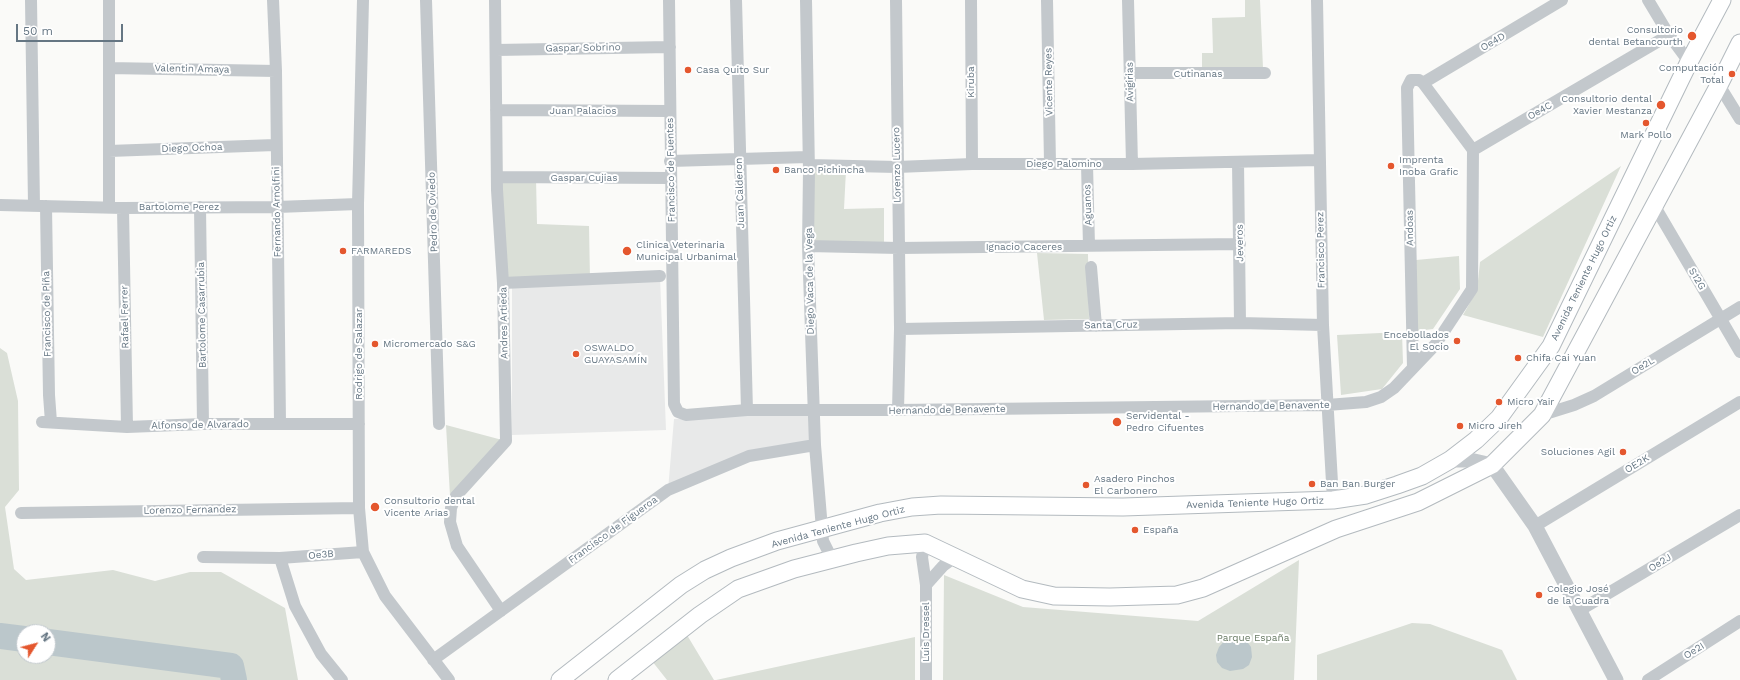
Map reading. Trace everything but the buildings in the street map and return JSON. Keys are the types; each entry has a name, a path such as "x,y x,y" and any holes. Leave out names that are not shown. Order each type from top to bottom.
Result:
{"main road":[{"name":"Avenida Teniente Hugo Ortiz","path":"560,680 681,585 705,570 731,558 777,542 880,513 912,507 941,505 1123,507 1333,500 1366,495 1397,486 1422,476 1450,460 1476,440 1499,418 1551,346 1689,62 1722,0"},
{"path":"617,680 700,615 738,589 794,568 888,546 925,543 1022,589 1054,596 1110,597 1177,594 1203,588 1336,528 1418,502 1492,465 1542,415 1740,43"}],"street":[{"name":"Francisco de Piña","path":"31,0 48,395 46,422"},
{"path":"109,0 109,207"},
{"name":"Fernando Arnolfini","path":"273,0 276,71 280,423"},
{"name":"Rodrigo de Salazar","path":"363,0 358,204 359,508 363,552 385,596 449,680"},
{"name":"Pedro de Oviedo","path":"426,0 439,424"},
{"name":"Andres Artieda","path":"495,0 497,177 503,282 506,441 456,496 451,508 450,522 457,546 501,611"},
{"name":"Francisco de Fuentes","path":"669,0 670,178 674,404 678,412"},
{"name":"Juan Calderon","path":"736,0 739,158 747,410"},
{"name":"Diego Vaca de la Vega","path":"806,0 808,246 813,410 821,530 823,541 832,559"},
{"name":"Lorenzo Lucero","path":"896,0 900,329 898,410"},
{"name":"Kiruba","path":"971,0 972,164"},
{"name":"Vicente Reyes","path":"1047,0 1050,163"},
{"name":"Avigirias","path":"1128,0 1132,164"},
{"name":"Francisco Perez","path":"1317,0 1322,326 1333,500"},
{"name":"Oe4D","path":"1423,83 1562,0"},
{"path":"1648,0 1669,35 1689,62"},
{"name":"Oe4C","path":"1473,150 1669,35"},
{"name":"Gaspar Sobrino","path":"496,50 670,47"},
{"name":"Valentin Amaya","path":"108,68 276,71"},
{"name":"Cutinanas","path":"1130,73 1265,73"},
{"name":"Andoas","path":"1413,368 1407,88 1411,80 1419,80 1423,83"},
{"path":"1423,83 1473,150"},
{"path":"1719,85 1740,119"},
{"name":"Juan Palacios","path":"496,110 670,111"},
{"name":"Diego Ochoa","path":"109,151 276,145"},
{"name":"Hernando de Benavente","path":"678,412 686,415 747,410 898,410 1327,405 1366,402 1381,397 1394,388 1435,345 1472,289 1473,150"},
{"name":"Diego Palomino","path":"670,161 739,158 897,167 972,164 1132,164 1319,160"},
{"name":"Jeveros","path":"1238,162 1240,323"},
{"name":"Aguanos","path":"1087,164 1089,246"},
{"name":"Gaspar Cujias","path":"497,177 670,178"},
{"name":"Bartolome Perez","path":"0,205 123,208 277,207 358,204"},
{"name":"S12G","path":"1654,205 1740,352"},
{"name":"Bartolome Casarrubia","path":"200,207 203,424"},
{"name":"Rafael Ferrer","path":"123,208 127,426"},
{"name":"Ignacio Caceres","path":"808,246 899,248 1240,244"},
{"path":"1091,267 1096,326"},
{"path":"503,282 660,276"},
{"name":"Oe2L","path":"1542,415 1574,405 1594,396 1740,307"},
{"name":"Santa Cruz","path":"900,329 1240,323 1322,326"},
{"name":"OE2K","path":"1535,526 1740,402"},
{"name":"Alfonso de Alvarado","path":"46,422 127,426 280,423 359,424"},
{"name":"Francisco de Figueroa","path":"433,660 668,490 749,456 815,444"},
{"path":"1450,460 1470,460 1492,465 1535,526 1616,680"},
{"name":"Lorenzo Fernandez","path":"21,513 359,508"},
{"name":"Oe2J","path":"1580,610 1740,516"},
{"name":"Luis Dressel","path":"925,543 922,557 926,585 926,680"},
{"name":"Oe3B","path":"203,557 280,558 363,552"},
{"path":"926,585 943,566 955,557"},
{"path":"280,558 294,606 321,654 342,680"},
{"name":"Oe2I","path":"1648,680 1740,621"}],"shaded area":[{"path":"660,277 666,430 512,435 512,286"},
{"path":"813,410 815,445 749,456 668,490 674,419"},
{"path":"1238,634 1245,639 1251,647 1252,657 1249,665 1243,669 1230,671 1222,668 1217,662 1216,655 1219,647 1229,636"}],"green space":[{"path":"1245,0 1260,0 1263,68 1202,70 1202,53 1213,53 1212,18 1245,17"},
{"path":"1621,166 1543,337 1463,315 1477,290 1480,262"},
{"path":"846,170 844,209 884,208 884,247 808,246 809,171"},
{"path":"499,178 536,178 537,224 589,226 590,279 503,282"},
{"path":"1037,253 1088,254 1089,319 1044,320"},
{"path":"1459,256 1460,289 1433,329 1417,331 1416,260"},
{"path":"1402,332 1403,363 1382,389 1341,395 1337,335"},
{"path":"0,348 7,353 18,401 19,490 5,507 14,569 26,580 113,570 155,581 190,572 221,572 285,608 298,680 0,680"},
{"path":"446,425 506,441 450,496"},
{"name":"Parque España","path":"1299,560 1294,680 943,680 944,575 1023,607 1198,621"},
{"path":"1412,623 1430,624 1502,650 1517,680 1317,680 1317,655"},
{"path":"687,635 714,680 667,680 652,661"},
{"path":"915,637 915,680 716,680"}],"waterway":[{"path":"0,636 16,638"},
{"path":"56,643 231,666 234,680"}],"place":[{"name":"Consultorio dental Betancourth","path":"1692,36"},
{"name":"Casa Quito Sur","path":"688,70"},
{"name":"Computación Total","path":"1732,74"},
{"name":"Consultorio dental Xavier Mestanza","path":"1661,105"},
{"name":"Mark Pollo","path":"1646,123"},
{"name":"Imprenta Inoba Grafic","path":"1391,166"},
{"name":"Banco Pichincha","path":"776,170"},
{"name":"FARMAREDS","path":"343,251"},
{"name":"Clinica Veterinaria Municipal Urbanimal","path":"627,251"},
{"name":"Encebollados El Socio","path":"1457,341"},
{"name":"Micromercado S&G","path":"375,344"},
{"name":"OSWALDO GUAYASAMÍN","path":"576,354"},
{"name":"Chifa Cai Yuan","path":"1518,358"},
{"name":"Micro Yair","path":"1499,402"},
{"name":"Servidental - Pedro Cifuentes","path":"1117,422"},
{"name":"Micro Jireh","path":"1460,426"},
{"name":"Soluciones Agil","path":"1623,452"},
{"name":"Ban Ban Burger","path":"1312,484"},
{"name":"Asadero Pinchos El Carbonero","path":"1086,485"},
{"name":"Consultorio dental Vicente Arias","path":"375,507"},
{"name":"España","path":"1135,530"},
{"name":"Colegio José de la Cuadra","path":"1539,595"}]}
